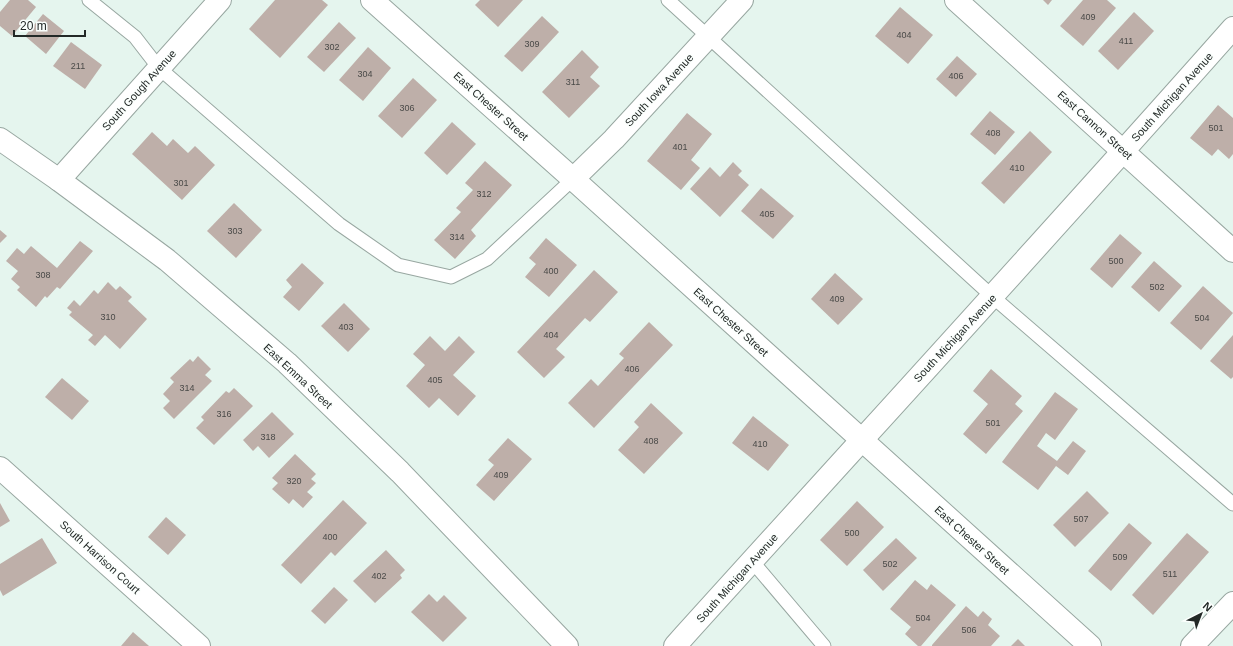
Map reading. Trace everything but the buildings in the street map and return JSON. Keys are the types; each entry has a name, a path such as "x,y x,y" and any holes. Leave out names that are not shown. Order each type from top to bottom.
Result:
{"street":[{"name":"South Gough Avenue","path":"59,180 220,0"},
{"name":"East Chester Street","path":"372,0 573,179 1090,646"},
{"name":"South Iowa Avenue","path":"573,179 614,139 742,0"},
{"name":"East Cannon Street","path":"956,0 1233,251"},
{"name":"South Michigan Avenue","path":"675,646 1124,152 1233,28"},
{"name":"East Emma Street","path":"0,139 59,180 167,260 287,363 400,472 566,646"},
{"name":"South Harrison Court","path":"0,468 199,646"},
{"path":"1192,646 1233,603"}],"lane":[{"path":"89,0 135,37 159,68 339,224 398,265 451,276 487,259 573,179"},
{"path":"668,0 993,297 1233,504"},
{"path":"752,561 824,646"}]}
